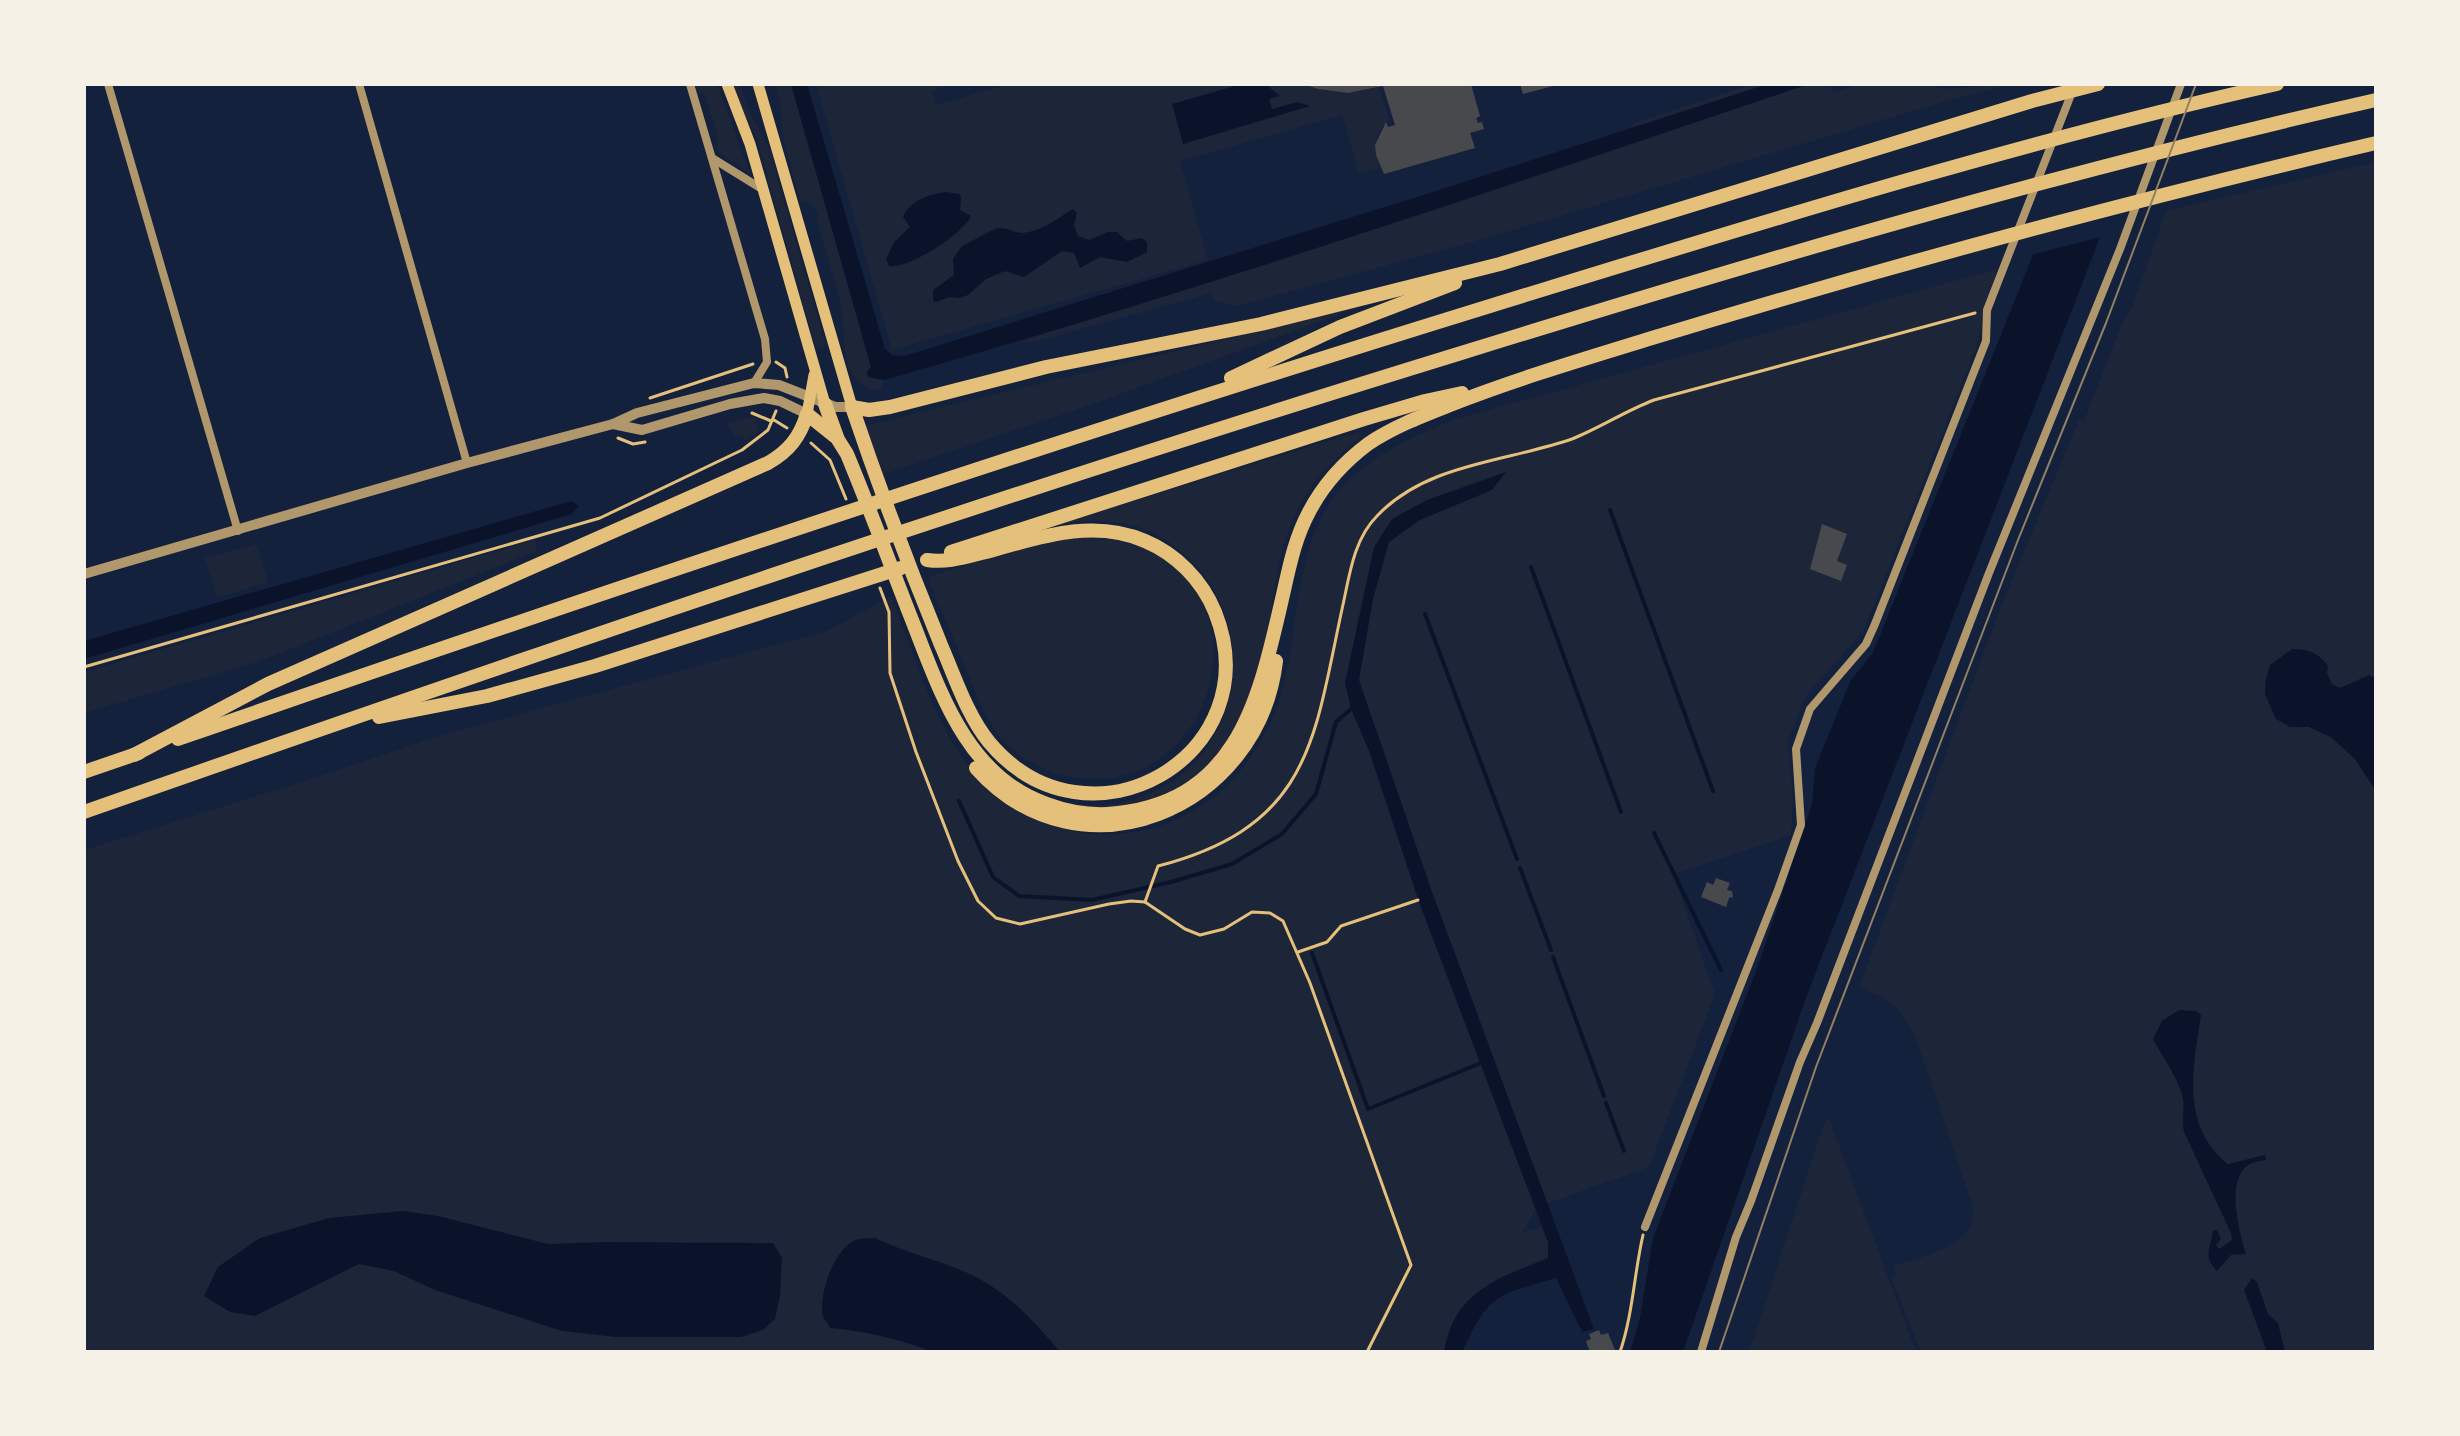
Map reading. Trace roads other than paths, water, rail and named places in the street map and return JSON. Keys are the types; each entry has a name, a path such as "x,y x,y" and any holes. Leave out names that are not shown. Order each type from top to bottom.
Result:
{"highway":[{"path":"852,407 869,410 890,407 1046,367 1261,324 1500,264 2032,101 2098,84"},
{"path":"84,772 830,516 1184,400 1644,259 2012,151 2277,84"},
{"path":"84,812 840,551 1275,410 1995,194 2207,139 2376,100"},
{"path":"944,558 1425,401 1499,385 1976,243 2191,186 2376,143"},
{"path":"1184,400 1340,327 1500,264"},
{"path":"825,404 931,668 959,729 992,771 1014,789 1037,801 1079,813 1104,814 1151,806 1197,783 1226,754 1248,721 1267,665 1292,554 1308,513 1338,470 1372,441 1399,426 1499,385"},
{"path":"332,725 487,696 595,666 853,584 927,560 1082,530 1129,534 1163,550 1192,574 1203,588 1223,637 1224,682 1221,700 1208,729 1190,754 1167,772 1141,786 1115,793 1064,791 1032,779 1010,763 983,734 960,689 923,602 852,407"},
{"path":"134,755 268,684 768,463 793,444 807,414 837,438"}],"main road":[{"path":"727,84 750,144 825,404"},
{"path":"758,84 852,407"},
{"path":"807,414 815,371"}],"street":[{"path":"108,84 238,531"},
{"path":"359,84 467,463"},
{"path":"690,84 765,339 767,362 754,383"},
{"path":"1645,1227 1801,825 1796,749 1810,709 1866,644 1875,624 1986,341 1987,310 2075,84"},
{"path":"1701,1352 1736,1237 1800,1062 1989,573 2120,249 2181,84"},
{"path":"711,157 762,189"},
{"path":"84,574 613,424 637,413 754,383 779,385 825,404 852,407"},
{"path":"613,424 642,430 730,404 764,398 780,401 807,414"}],"waterway":[{"path":"1610,510 1713,791"},
{"path":"1531,567 1621,812"},
{"path":"1425,614 1517,859"},
{"path":"959,801 993,877 1019,896 1092,900 1171,882 1232,864 1282,834 1316,794 1336,722 1351,709"},
{"path":"1654,833 1721,970"},
{"path":"1520,868 1551,950"},
{"path":"1312,953 1368,1109 1481,1063"},
{"path":"1553,957 1604,1096"},
{"path":"1606,1103 1624,1151"}],"tram line":[{"path":"1719,1352 1816,1067 2196,84"}]}
